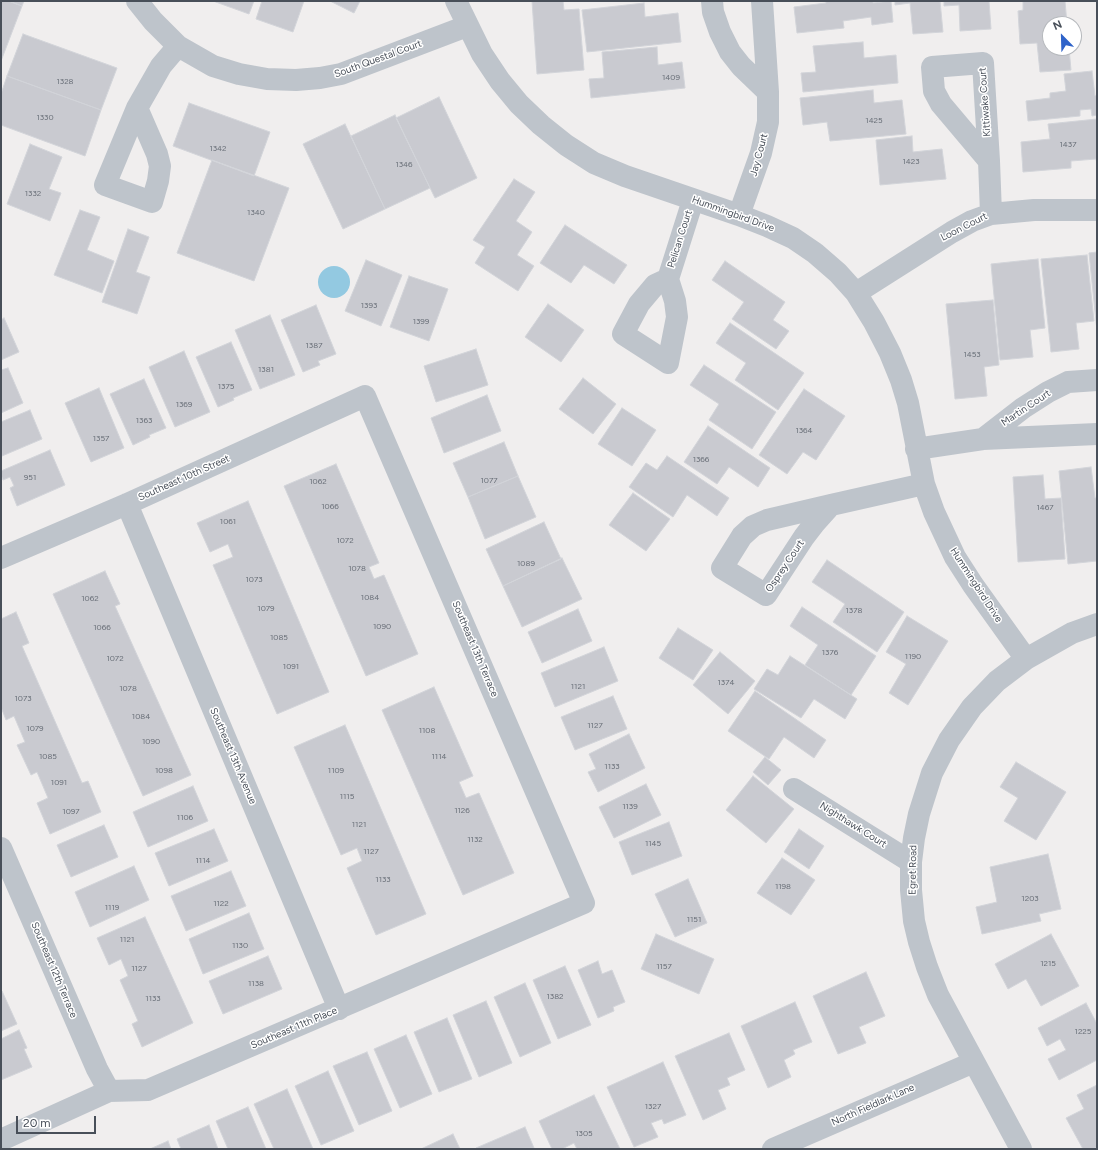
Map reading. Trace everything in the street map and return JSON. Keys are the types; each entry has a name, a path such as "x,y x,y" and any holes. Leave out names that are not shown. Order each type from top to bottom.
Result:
{"street":[{"name":"South Questal Court","path":"137,1 153,21 178,46 213,66 239,74 267,79 296,80 341,74 467,26"},
{"name":"Hummingbird Drive","path":"456,1 482,54 500,81 519,104 541,125 566,145 594,163 625,176 739,215 794,238 810,249 838,273 856,293 890,352 901,380 908,403 924,484 934,512 955,557 973,585 1026,659"},
{"path":"712,1 713,12 730,52 741,66 768,92"},
{"name":"Jay Court","path":"739,215 761,152 768,122 768,92 762,1"},
{"path":"137,108 161,66 178,46"},
{"path":"989,161 990,214"},
{"name":"Pelican Court","path":"668,279 693,200"},
{"name":"Loon Court","path":"856,293 952,232 972,221 990,214 1034,210 1093,208"},
{"name":"Martin Court","path":"983,439 1023,408 1048,392 1068,382 1097,380"},
{"name":"Southeast 10th Street","path":"1,558 127,504 365,396"},
{"name":"Southeast 13th Terrace","path":"365,396 584,903"},
{"name":"Martin Court","path":"916,449 983,439 1097,434"},
{"name":"Osprey Court","path":"831,505 804,537 766,595 722,568 742,536 752,526 767,520 831,505 924,484"},
{"name":"Southeast 13th Avenue","path":"127,504 339,1009"},
{"name":"Egret Road","path":"1021,1149 938,994 927,967 914,921 911,862 914,838 919,814 932,773 949,740 972,708 997,681 1026,659 1072,633 1097,624"},
{"name":"Nighthawk Court","path":"794,789 911,862"},
{"name":"Southeast 12th Terrace","path":"1,848 94,1062 109,1091"},
{"name":"Southeast 11th Place","path":"1,1140 109,1091 148,1090 584,903"},
{"name":"North Fieldlark Lane","path":"773,1149 974,1062"}],"water":[{"path":"334,266 343,269 347,273 350,282 347,291 343,295 334,298 325,295 321,291 318,282 321,273 325,269"}],"building":[{"path":"1,1 9,1 22,6 1,61"},
{"path":"8,1 24,1 22,6"},
{"path":"213,1 254,1 249,14"},
{"path":"262,1 304,1 293,32 256,19"},
{"path":"330,1 360,1 354,13"},
{"path":"532,1 563,1 564,10 579,9 584,70 537,74"},
{"path":"826,1 873,1 873,3 891,1 893,22 872,25 871,17 843,21 844,28 797,33 794,7 826,3"},
{"path":"895,1 940,1 943,32 913,34 910,3 895,5"},
{"path":"944,1 989,1 991,29 960,31 959,5 944,6"},
{"path":"1023,1 1065,1 1066,16 1042,16 1042,56 1070,56 1071,70 1040,72 1037,43 1020,44 1018,11 1023,10"},
{"path":"644,3 645,17 678,13 681,42 587,52 582,10"},
{"path":"23,34 117,68 101,110 7,76"},
{"path":"863,42 864,58 896,55 898,83 803,92 801,73 816,72 813,46"},
{"path":"657,47 658,65 682,62 685,88 591,98 589,79 604,78 602,52"},
{"path":"1092,71 1095,96 1097,95 1097,115 1092,116 1091,109 1080,110 1080,116 1028,121 1026,101 1050,98 1050,93 1066,91 1064,74"},
{"path":"7,76 101,110 85,156 1,125 1,94"},
{"path":"873,90 874,103 902,100 906,134 830,141 827,122 803,125 800,98"},
{"path":"439,97 477,178 435,198 396,118"},
{"path":"189,103 270,132 254,176 173,146"},
{"path":"395,115 430,188 385,209 351,136"},
{"path":"1097,119 1097,164 1096,159 1071,161 1071,168 1023,172 1021,142 1050,139 1048,124"},
{"path":"345,124 385,209 343,229 303,144"},
{"path":"912,136 913,152 942,149 946,179 880,185 876,140"},
{"path":"30,144 62,157 49,189 61,193 50,221 7,204"},
{"path":"212,160 289,188 254,281 177,253"},
{"path":"514,179 535,192 516,221 532,232 517,255 534,266 518,291 475,263 485,247 473,240"},
{"path":"80,210 100,217 87,250 114,261 102,293 54,275"},
{"path":"565,225 627,265 614,284 584,265 571,283 540,263"},
{"path":"128,229 149,237 136,272 150,277 137,314 102,302"},
{"path":"1097,252 1097,331 1089,253"},
{"path":"1087,255 1094,321 1076,323 1079,349 1051,352 1041,259"},
{"path":"1038,259 1045,328 1030,330 1033,357 1000,360 991,264"},
{"path":"366,260 402,275 381,326 345,311"},
{"path":"725,261 785,302 773,320 789,331 776,349 732,319 744,302 712,280"},
{"path":"409,276 448,289 429,341 390,327"},
{"path":"993,300 999,365 984,367 987,396 955,399 946,304"},
{"path":"548,304 584,330 561,362 525,337"},
{"path":"316,305 336,354 318,361 320,365 303,372 281,320"},
{"path":"270,315 295,375 260,389 235,330"},
{"path":"4,318 19,352 1,360 1,320"},
{"path":"730,323 804,373 778,410 735,380 746,363 716,343"},
{"path":"231,342 252,390 233,398 234,400 218,407 196,357"},
{"path":"476,349 488,385 436,402 424,366"},
{"path":"184,351 210,412 175,427 149,367"},
{"path":"704,365 776,412 752,449 709,420 719,404 690,385"},
{"path":"8,368 23,403 1,413 1,370"},
{"path":"583,378 616,404 593,434 559,409"},
{"path":"144,379 166,428 149,435 150,437 133,445 110,394"},
{"path":"99,388 124,448 91,462 65,403"},
{"path":"804,389 845,416 816,460 803,452 787,474 759,455"},
{"path":"487,395 501,431 444,453 431,418"},
{"path":"622,408 656,430 632,466 598,444"},
{"path":"30,410 42,439 2,456 1,422"},
{"path":"708,426 770,468 758,487 729,467 717,484 684,462"},
{"path":"504,442 518,476 468,497 453,463"},
{"path":"50,450 65,485 17,506 10,488 14,486 10,477 3,480 1,471"},
{"path":"667,456 729,498 717,516 687,495 673,517 629,487 646,463 657,470"},
{"path":"336,464 379,563 369,567 374,579 384,575 418,654 366,676 284,486"},
{"path":"1091,467 1095,498 1097,498 1097,561 1068,564 1059,471"},
{"path":"1043,475 1045,499 1061,498 1065,559 1018,562 1013,477"},
{"path":"518,476 536,517 485,539 468,497"},
{"path":"633,493 670,519 646,551 609,525"},
{"path":"248,501 329,692 277,714 213,565 233,557 228,544 210,552 197,523"},
{"path":"544,522 561,559 503,586 486,549"},
{"path":"562,558 582,599 522,627 503,586"},
{"path":"827,560 904,612 877,652 833,622 845,604 812,582"},
{"path":"105,571 120,604 115,606 191,775 143,796 53,594"},
{"path":"802,607 876,656 851,695 805,665 818,645 790,626"},
{"path":"578,609 592,641 542,663 528,632"},
{"path":"16,612 29,643 22,646 82,783 88,781 101,812 50,834 37,803 48,798 37,772 31,775 17,745 25,742 14,716 6,720 1,707 1,619"},
{"path":"907,616 948,641 908,705 889,693 906,664 886,652"},
{"path":"678,628 713,650 693,680 659,658"},
{"path":"604,647 618,681 555,707 541,673"},
{"path":"720,652 755,681 728,714 693,685"},
{"path":"790,656 857,699 845,719 814,699 801,718 754,689 767,669 778,675"},
{"path":"434,687 473,776 459,782 466,798 479,793 514,873 463,895 382,710"},
{"path":"755,691 826,740 814,758 784,737 769,759 728,731"},
{"path":"613,696 627,729 575,750 561,717"},
{"path":"345,725 426,914 376,935 347,868 362,861 357,848 341,855 294,747"},
{"path":"629,734 645,768 598,792 588,772 596,769 589,754"},
{"path":"765,757 781,770 768,785 753,772"},
{"path":"1016,762 1066,792 1036,840 1004,821 1018,798 1000,787"},
{"path":"753,776 794,809 766,843 726,810"},
{"path":"646,784 661,815 614,838 599,807"},
{"path":"193,786 208,821 148,847 133,812"},
{"path":"669,822 682,856 632,875 619,842"},
{"path":"104,825 118,857 71,877 57,845"},
{"path":"214,829 228,861 169,886 155,853"},
{"path":"799,829 824,846 809,869 784,852"},
{"path":"1048,854 1061,909 1039,914 1041,921 982,934 976,907 997,902 990,867"},
{"path":"782,858 815,880 791,915 757,893"},
{"path":"134,866 149,900 90,927 75,892"},
{"path":"231,871 246,906 186,931 171,896"},
{"path":"688,879 707,923 675,937 655,894"},
{"path":"249,913 264,949 203,974 189,939"},
{"path":"145,917 193,1023 142,1047 132,1024 138,1021 120,980 128,976 121,959 109,965 97,938"},
{"path":"656,934 714,959 699,994 641,969"},
{"path":"1051,934 1079,986 1041,1006 1026,979 1008,989 995,964"},
{"path":"268,956 282,989 223,1014 209,981"},
{"path":"598,961 602,974 612,970 625,1002 613,1007 614,1011 598,1018 578,970"},
{"path":"565,966 591,1025 558,1039 533,980"},
{"path":"866,972 885,1016 859,1027 866,1043 838,1054 813,996"},
{"path":"525,983 551,1043 520,1057 494,997"},
{"path":"1,991 17,1024 1,1031"},
{"path":"486,1001 512,1063 479,1077 453,1015"},
{"path":"795,1002 812,1042 793,1050 795,1054 784,1060 791,1077 768,1088 741,1026"},
{"path":"1086,1003 1097,1024 1097,1060 1059,1080 1048,1059 1066,1050 1060,1039 1047,1046 1038,1028"},
{"path":"447,1018 472,1079 439,1092 414,1032"},
{"path":"19,1030 27,1048 24,1049 32,1067 1,1080 1,1039"},
{"path":"729,1033 745,1070 727,1078 730,1085 718,1090 726,1109 703,1120 675,1056"},
{"path":"406,1035 432,1094 400,1108 374,1049"},
{"path":"367,1052 392,1111 359,1125 333,1066"},
{"path":"663,1062 686,1115 664,1124 662,1119 651,1123 658,1137 634,1147 607,1087"},
{"path":"328,1071 354,1131 321,1145 295,1086"},
{"path":"1097,1085 1097,1147 1093,1149 1083,1149 1066,1118 1084,1109 1077,1095"},
{"path":"287,1089 313,1149 274,1149 254,1104"},
{"path":"594,1095 620,1149 577,1149 574,1143 562,1149 552,1149 539,1121"},
{"path":"248,1107 266,1149 228,1149 216,1121"},
{"path":"209,1125 218,1149 181,1149 177,1139"},
{"path":"525,1127 534,1148 476,1148"},
{"path":"453,1134 460,1149 421,1149"},
{"path":"168,1141 171,1149 150,1149"}]}
